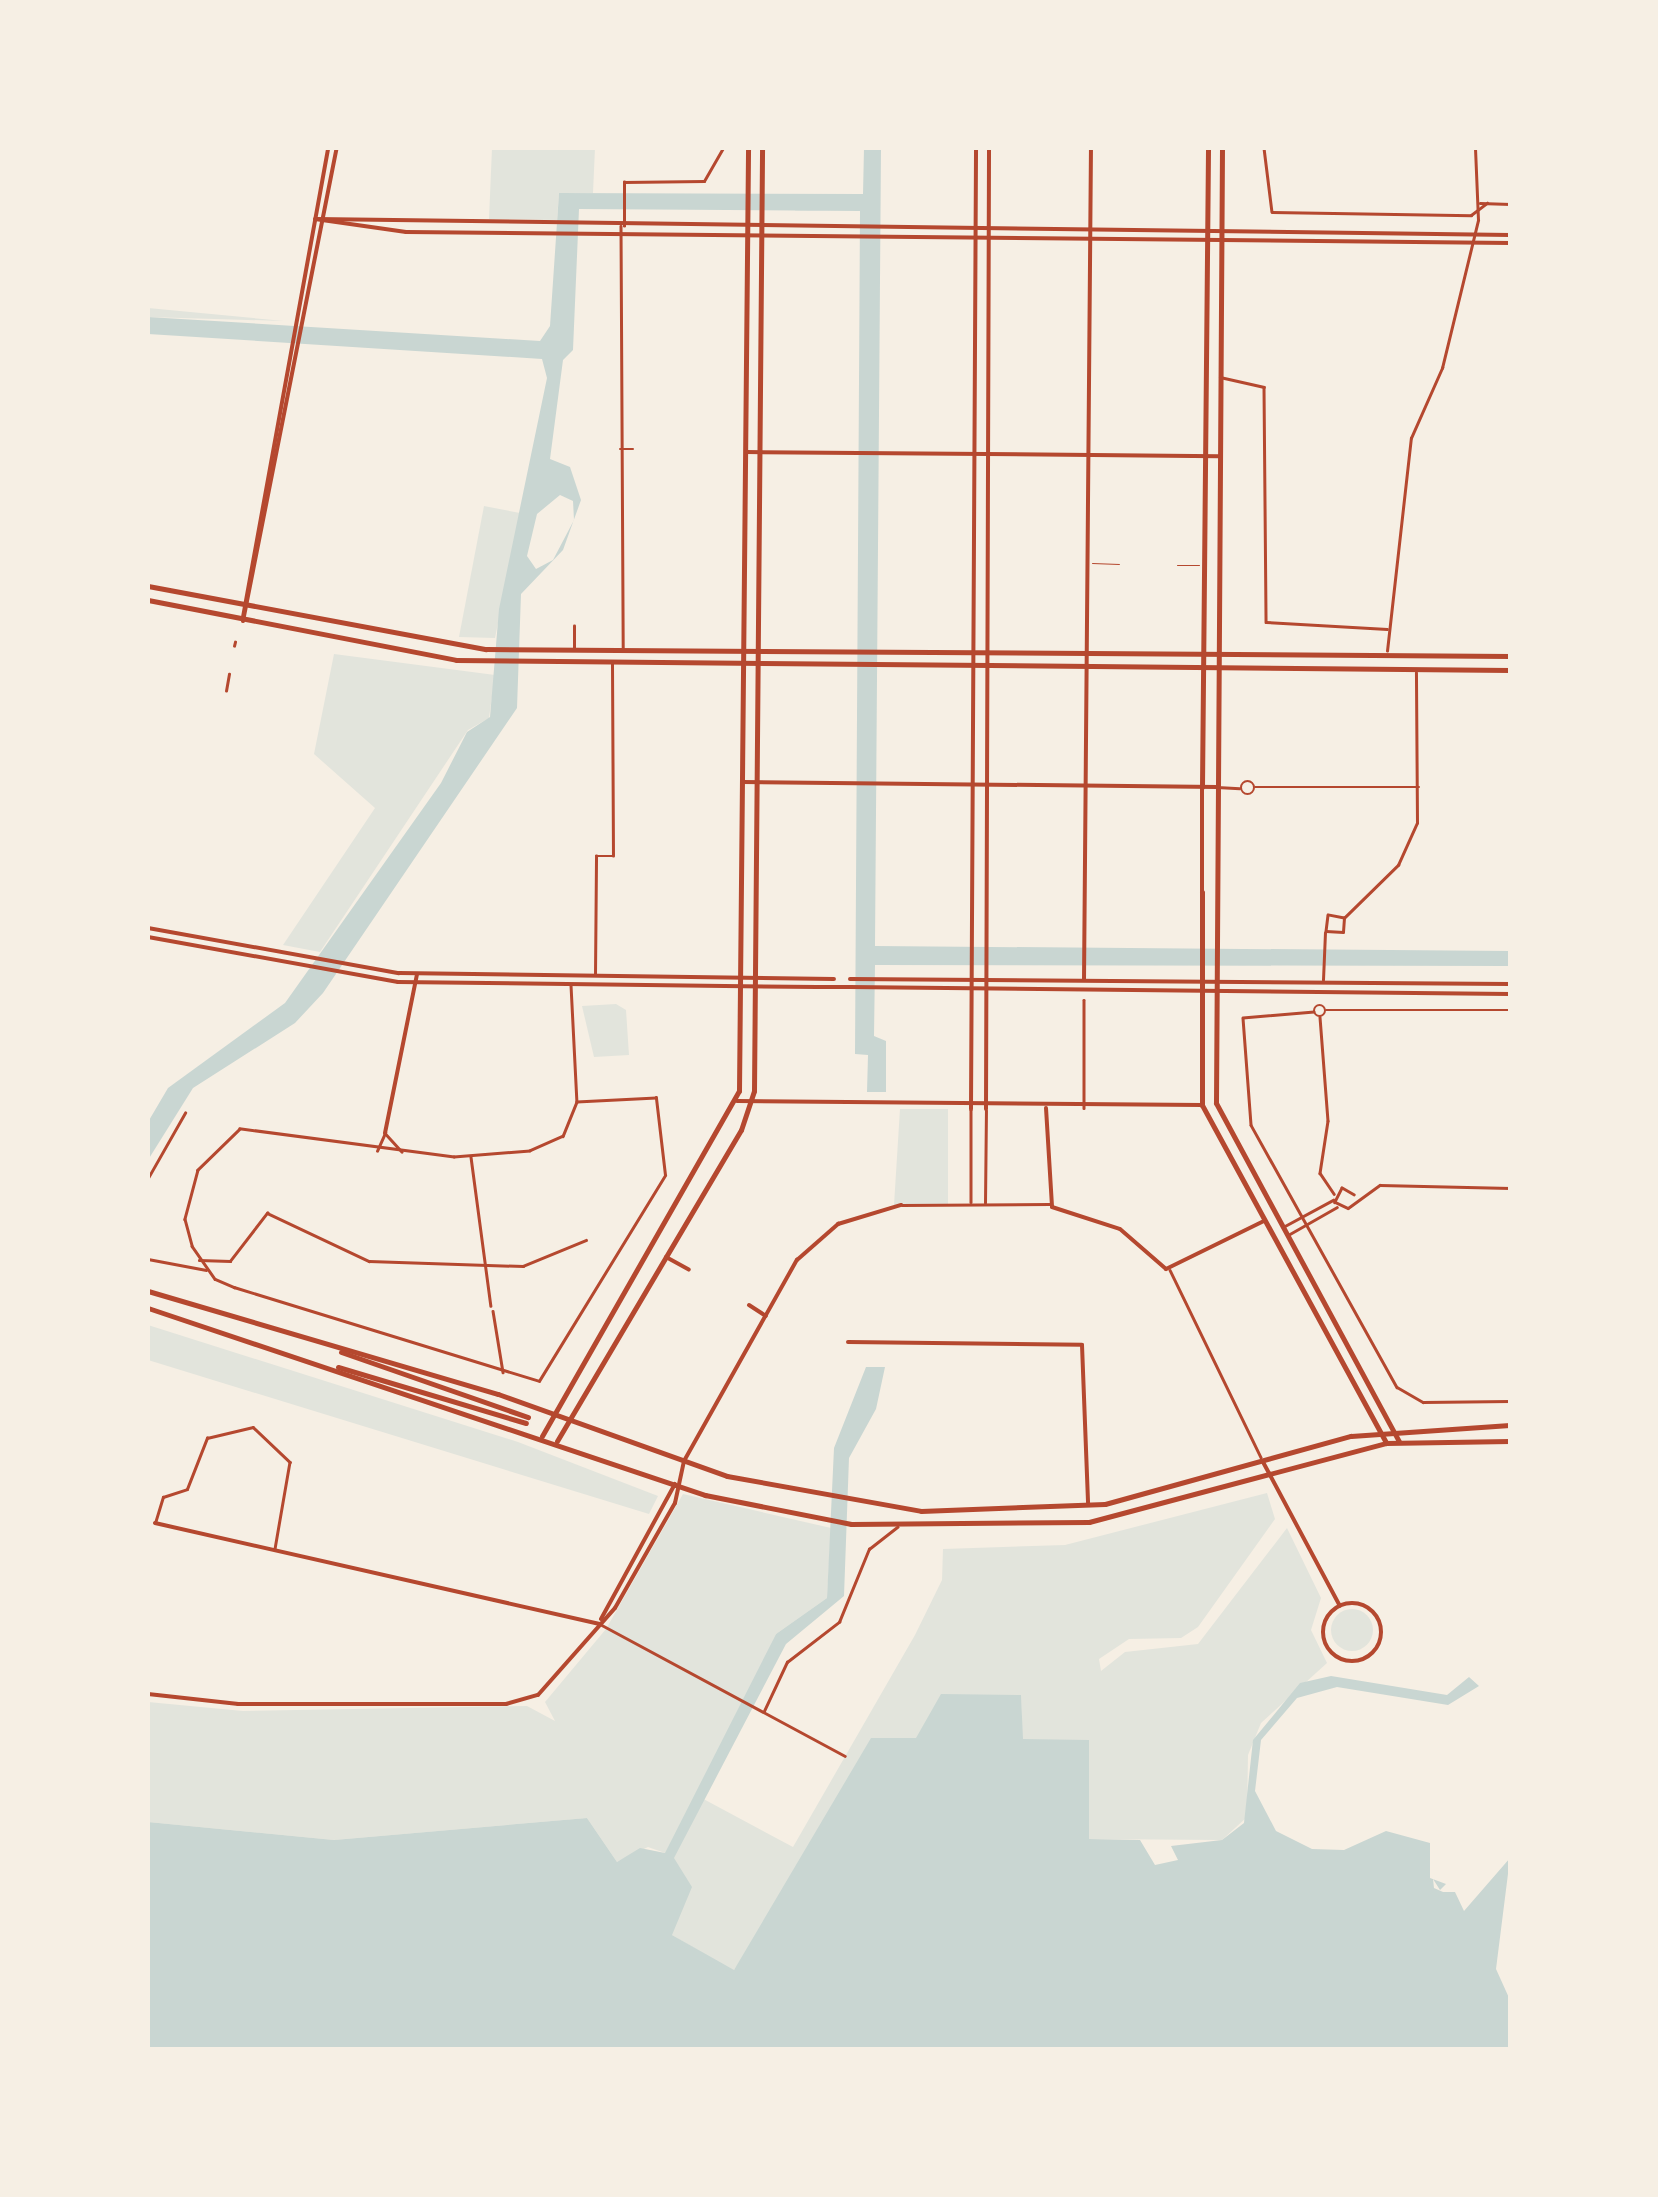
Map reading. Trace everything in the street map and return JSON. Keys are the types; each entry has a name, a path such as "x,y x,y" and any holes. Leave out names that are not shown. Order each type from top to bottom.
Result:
{"main road":[{"path":"243,621 242,606 328,148"},
{"path":"243,621 251,608 337,148"},
{"path":"542,1436 738,1101 748,148"},
{"path":"557,1440 752,1102 760,648 762,148"},
{"path":"971,1109 976,148"},
{"path":"986,1109 989,148"},
{"path":"1084,980 1092,148"},
{"path":"1208,148 1202,1105 1386,1444"},
{"path":"1222,148 1216,1103 1398,1442"},
{"path":"315,219 324,216 622,226 1510,235"},
{"path":"315,219 322,224 553,235 1510,244"},
{"path":"746,452 1219,456"},
{"path":"148,586 251,608 486,648 1510,656"},
{"path":"148,600 243,621 485,662 1510,670"},
{"path":"743,782 1216,787"},
{"path":"148,928 305,962 417,974 595,976 741,982 756,986 1510,994"},
{"path":"148,937 303,970 416,983 571,985 850,978 1510,984"},
{"path":"385,1132 417,974"},
{"path":"738,1101 971,1109 1202,1105"},
{"path":"1046,1108 1050,1204 1120,1229 1170,1270 1264,1221"},
{"path":"148,1694 238,1704 514,1703 544,1690 600,1624 675,1503 684,1461 765,1315 818,1236 900,1205"},
{"path":"666,1257 689,1270"},
{"path":"148,1291 684,1461 827,1498 940,1512 1088,1506 1379,1431 1510,1425"},
{"path":"749,1305 765,1315"},
{"path":"148,1308 678,1480 740,1506 851,1524 897,1527 1089,1522 1272,1478 1386,1444 1510,1442"},
{"path":"848,1342 1082,1345 1088,1506"},
{"path":"335,1366 527,1420 338,1351"},
{"path":"1263,1462 1340,1606"},
{"path":"600,1624 678,1480"},
{"path":"155,1523 600,1624"},
{"path":"1360,1604 1377,1617 1378,1644 1363,1658 1341,1658 1325,1640 1340,1606 1360,1604"}],"street":[{"path":"623,649 620,235 624,182 704,182 723,148"},
{"path":"1264,148 1272,212 1478,213 1488,204"},
{"path":"1386,655 1411,438 1442,368 1474,243 1478,213 1476,148"},
{"path":"1478,203 1510,204"},
{"path":"1220,376 1264,387 1266,622 1388,629"},
{"path":"620,449 633,449"},
{"path":"574,626 574,649"},
{"path":"595,976 596,856 613,856 612,664"},
{"path":"1326,931 1343,932 1344,918 1398,865 1418,823 1416,669"},
{"path":"226,690 229,674"},
{"path":"1216,787 1420,787"},
{"path":"1241,788 1248,795 1255,787"},
{"path":"1323,982 1328,915 1344,918"},
{"path":"571,985 577,1102 550,1144 471,1157 377,1151 258,1128 228,1135 205,1158 187,1202 198,1260 206,1270 234,1287 503,1372 546,1376 666,1175 656,1098 577,1102"},
{"path":"1323,990 1322,1005 1326,1010"},
{"path":"1084,1000 1084,1108"},
{"path":"1314,1012 1322,1005"},
{"path":"1339,1206 1320,1173 1328,1121 1320,1017 1326,1010 1510,1010"},
{"path":"1320,1017 1314,1012 1250,1011 1241,1023 1247,1115 1403,1393 1423,1402 1510,1400"},
{"path":"971,1109 971,1205"},
{"path":"985,1205 986,1109"},
{"path":"148,1178 186,1112"},
{"path":"377,1151 385,1132 403,1153"},
{"path":"471,1157 503,1372"},
{"path":"1283,1228 1335,1197 1380,1185 1510,1188"},
{"path":"1287,1235 1354,1195"},
{"path":"900,1205 1050,1204"},
{"path":"198,1260 230,1260 267,1213 369,1261 523,1266 586,1240"},
{"path":"148,1259 206,1270"},
{"path":"1170,1270 1263,1462"},
{"path":"155,1523 163,1497 187,1489 207,1438 253,1426 290,1462 275,1550"},
{"path":"761,1711 787,1662 843,1617 870,1549 897,1527"},
{"path":"600,1624 845,1756"}],"lane":[{"path":"1088,563 1119,564"},
{"path":"1177,565 1204,566"}],"shaded area":[{"path":"492,148 595,148 593,193 559,193 557,220 489,219"},
{"path":"864,148 881,148 875,946 1510,951 1510,966 875,965 874,1036 886,1041 886,1092 867,1092 868,1055 855,1054 860,211 579,209 573,350 563,360 550,459 570,467 581,500 574,520 573,501 560,495 537,514 527,556 536,569 553,560 573,521 563,550 521,594 517,708 323,993 295,1023 193,1088 148,1160 148,1122 168,1088 285,1003 441,783 467,732 490,717 499,609 547,378 542,359 148,334 148,317 540,341 550,326 559,193 863,194"},
{"path":"148,308 284,321 148,317"},
{"path":"484,506 520,513 495,638 459,637"},
{"path":"334,654 495,675 489,718 468,730 320,952 283,945 375,808 314,754"},
{"path":"616,1004 626,1010 629,1055 594,1057 582,1006"},
{"path":"900,1109 948,1109 948,1204 894,1205"},
{"path":"148,1325 518,1442 658,1496 649,1514 148,1360"},
{"path":"866,1367 885,1367 876,1409 849,1458 844,1596 786,1644 674,1858 692,1887 672,1935 734,1970 871,1738 916,1738 941,1694 1021,1695 1023,1739 1089,1740 1089,1839 1140,1840 1155,1865 1178,1860 1171,1846 1222,1840 1244,1823 1253,1740 1300,1683 1331,1676 1447,1695 1469,1677 1479,1686 1448,1705 1337,1687 1297,1698 1261,1740 1255,1791 1276,1831 1312,1849 1344,1850 1386,1831 1430,1843 1430,1878 1434,1888 1455,1892 1464,1911 1510,1858 1496,1969 1510,2000 1510,2049 148,2049 148,1822 334,1840 587,1818 617,1862 640,1848 665,1853 776,1634 827,1598 834,1448"},
{"path":"1267,1493 1275,1519 1198,1627 1181,1638 1129,1639 1099,1659 1101,1671 1125,1652 1198,1644 1287,1528 1321,1598 1311,1630 1327,1663 1261,1723 1248,1755 1247,1817 1222,1840 1089,1839 1022,1739 1021,1696 916,1739 733,1971 672,1935 665,1853 648,1847 617,1862 587,1818 334,1840 148,1822 148,1702 243,1711 527,1706 555,1721 545,1702 606,1629 683,1494 831,1528 827,1598 776,1634 696,1795 793,1847 915,1635 942,1580 943,1549 1065,1545"},
{"path":"1352,1609 1367,1615 1373,1630 1367,1645 1352,1651 1337,1645 1331,1630 1337,1615"}]}
